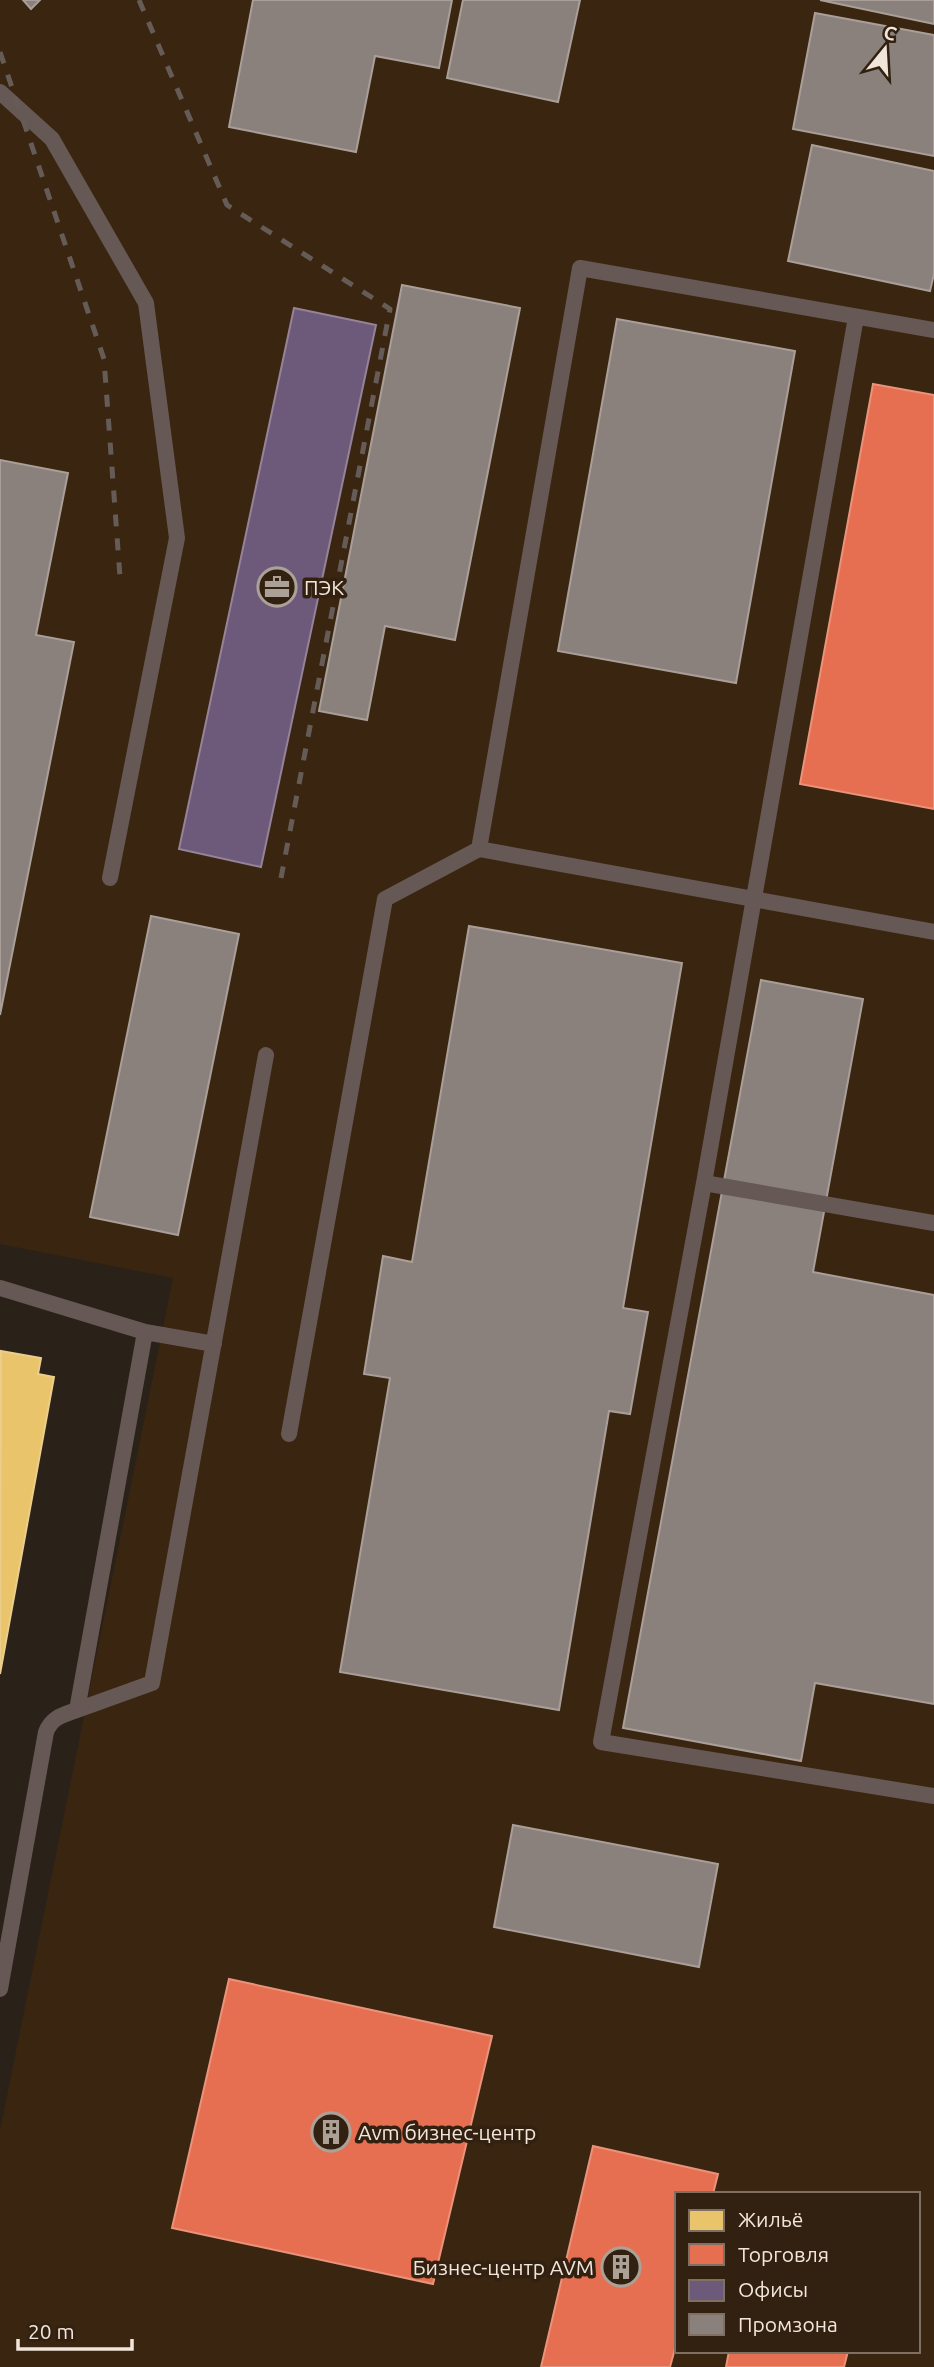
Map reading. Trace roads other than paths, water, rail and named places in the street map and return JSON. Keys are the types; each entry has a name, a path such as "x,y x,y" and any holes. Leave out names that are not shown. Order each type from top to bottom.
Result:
{"lane":[{"path":"0,92 52,139 146,303 177,538 110,878"},
{"path":"479,849 580,268 934,330"},
{"path":"856,317 704,1183 601,1742 934,1796"},
{"path":"289,1434 385,899 479,849 934,932"},
{"path":"0,1989 46,1732 51,1722 60,1716 152,1683 266,1055"},
{"path":"704,1183 934,1223"},
{"path":"0,1288 145,1332 214,1344"},
{"path":"77,1710 145,1332"}],"railway":[{"path":"139,0 227,205 390,309 281,878"},
{"path":"0,52 104,359 120,577"}],"place":[{"name":"ПЭК","path":"277,587"},
{"name":"Avm бизнес-центр","path":"331,2132"},
{"name":"Бизнес-центр AVM","path":"621,2267"}]}
